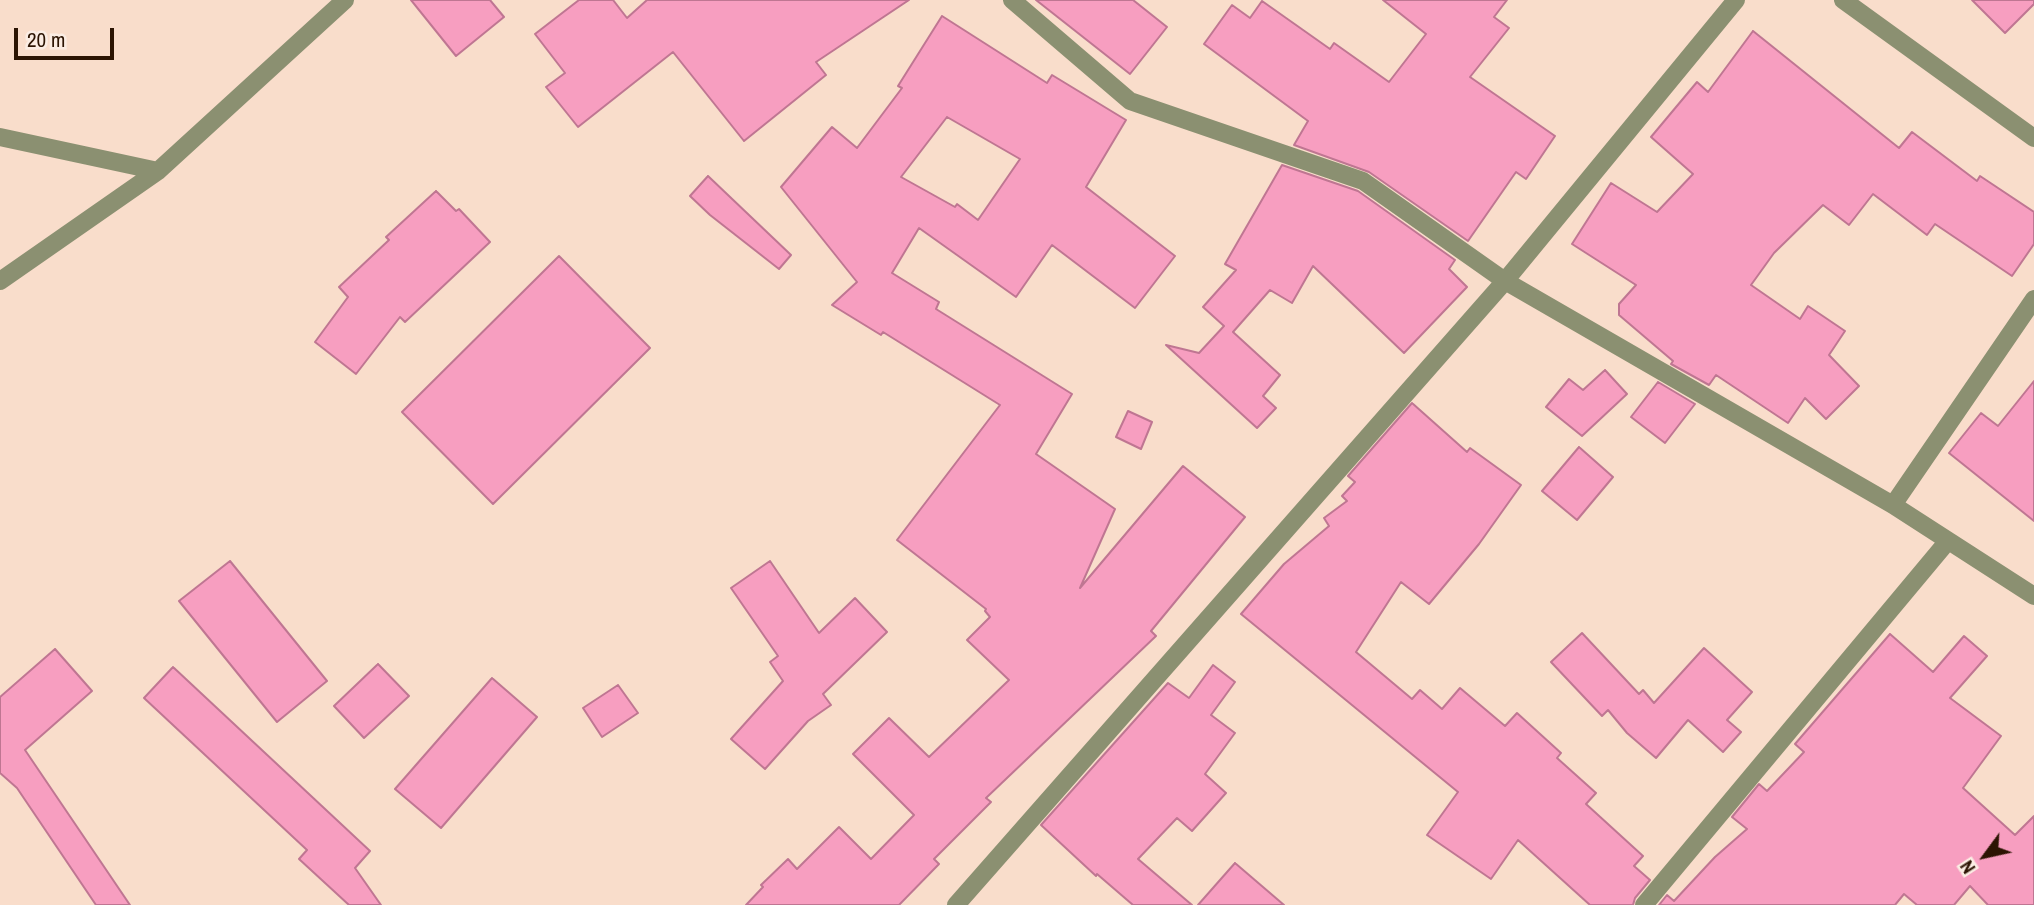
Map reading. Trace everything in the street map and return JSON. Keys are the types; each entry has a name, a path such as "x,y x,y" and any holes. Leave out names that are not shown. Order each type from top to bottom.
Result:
{"street":[{"path":"0,281 158,172 345,0"},
{"path":"1012,0 1130,101 1363,181 1505,281 1893,505 2034,596"},
{"path":"956,905 1505,281 1736,0"},
{"path":"1843,0 2034,138"},
{"path":"0,137 158,172"},
{"path":"1893,505 2034,299"},
{"path":"1644,905 1947,542"}],"building":[{"path":"411,0 490,0 504,17 456,56"},
{"path":"579,0 613,0 627,18 647,0 909,0 816,62 826,75 744,141 673,52 578,127 546,87 565,73 535,34"},
{"path":"1036,0 1133,0 1167,27 1130,74"},
{"path":"1383,0 1507,0 1494,17 1509,28 1470,77 1555,136 1526,179 1516,172 1468,241 1369,172 1294,145 1308,121 1204,44 1232,5 1250,18 1262,1 1330,49 1334,43 1389,82 1426,34"},
{"path":"1972,0 2034,0 2034,4 2005,33"},
{"path":"942,16 1047,83 1052,75 1126,120 1086,187 1175,256 1135,308 1052,245 1016,297 919,228 892,273 939,302 936,309 1072,394 1036,454 1115,509 1080,588 1183,466 1245,517 1151,631 1156,636 986,798 991,802 934,859 939,864 899,905 746,905 763,887 761,885 788,859 797,869 839,827 871,859 914,815 853,754 889,718 929,757 1009,680 967,640 990,617 986,609 897,540 1000,405 883,332 881,335 832,305 857,282 781,187 832,127 857,148 902,88 898,86","holes":["947,117 1020,159 978,220 957,204 955,207 901,177"]},
{"path":"1753,31 1899,148 1912,132 1977,181 1980,176 2034,212 2034,244 2012,276 1935,224 1927,235 1873,194 1849,225 1823,205 1774,253 1751,285 1800,319 1808,306 1845,331 1829,355 1859,386 1826,419 1805,398 1788,423 1716,375 1709,385 1671,364 1673,361 1619,315 1619,304 1636,285 1572,244 1611,183 1657,212 1693,174 1651,137 1697,82 1708,92"},
{"path":"1282,165 1358,191 1455,260 1449,269 1467,287 1404,353 1313,266 1292,303 1270,290 1233,332 1280,375 1263,396 1276,408 1257,428 1166,345 1199,353 1224,326 1203,307 1236,270 1225,264"},
{"path":"708,176 791,255 779,269 690,196"},
{"path":"436,191 456,211 459,209 490,242 405,322 400,317 356,374 315,342 348,297 339,287 389,240 386,237"},
{"path":"559,256 650,348 493,504 402,412"},
{"path":"1605,370 1627,394 1582,436 1546,407 1569,379 1583,390"},
{"path":"2034,381 2034,521 1949,453 1981,413 1998,426"},
{"path":"1658,382 1695,404 1665,443 1631,417"},
{"path":"1412,403 1467,452 1470,448 1521,485 1479,544 1429,604 1401,582 1356,652 1412,699 1420,690 1442,709 1460,688 1505,726 1517,713 1561,753 1557,758 1596,793 1586,804 1643,856 1634,866 1650,880 1635,898 1633,905 1590,905 1518,840 1491,879 1427,835 1458,792 1241,614 1284,564 1329,526 1324,518 1347,501 1342,496 1355,482 1348,476"},
{"path":"1128,411 1152,422 1141,449 1116,437"},
{"path":"1579,447 1613,477 1577,520 1542,491"},
{"path":"230,561 327,681 277,722 179,601"},
{"path":"770,561 819,633 855,598 887,632 823,694 831,705 808,721 765,769 731,739 783,681 770,662 778,656 731,588"},
{"path":"1582,633 1639,694 1643,690 1654,703 1704,648 1752,692 1727,720 1741,732 1723,752 1688,720 1656,758 1627,733 1608,710 1602,716 1551,662"},
{"path":"1890,634 1933,672 1964,636 1987,656 1950,698 2001,736 1963,788 2015,835 2034,816 2034,905 1988,905 1970,886 1954,905 1917,905 1904,894 1895,905 1659,905 1667,895 1674,901 1715,857 1747,829 1732,817 1759,784 1767,791 1804,752 1795,744"},
{"path":"55,649 92,691 25,750 130,905 96,905 17,788 0,773 0,697"},
{"path":"378,664 409,696 364,738 334,706"},
{"path":"1213,665 1235,682 1211,715 1235,733 1205,774 1226,793 1192,831 1177,818 1138,859 1192,905 1133,905 1097,874 1096,876 1041,825 1168,683 1189,698"},
{"path":"173,667 370,851 355,868 381,905 349,905 299,859 307,850 144,698"},
{"path":"492,678 537,717 441,828 395,789"},
{"path":"618,685 638,713 602,737 583,708"},
{"path":"1235,863 1284,905 1198,905"}]}
